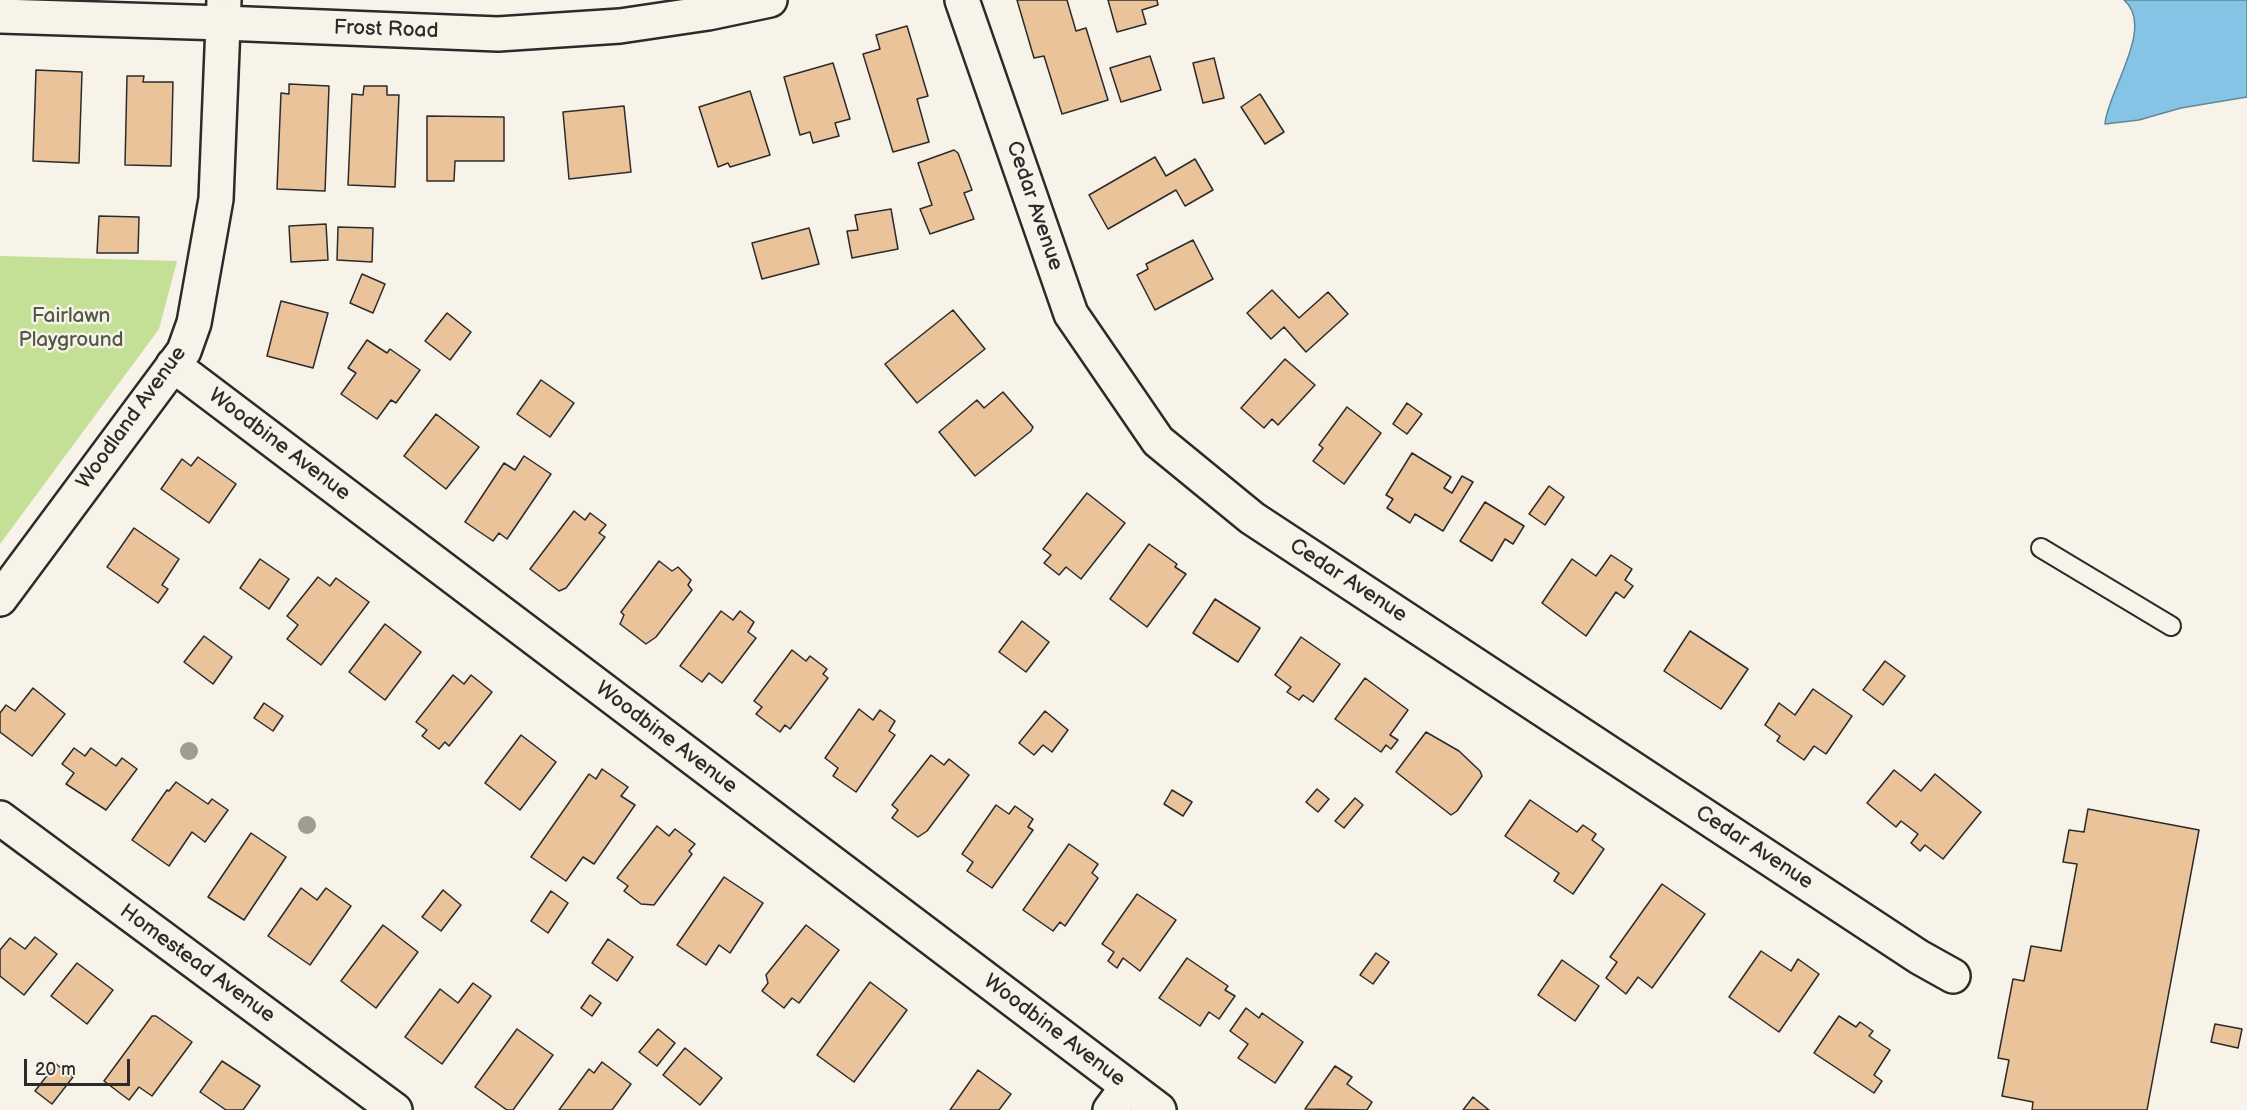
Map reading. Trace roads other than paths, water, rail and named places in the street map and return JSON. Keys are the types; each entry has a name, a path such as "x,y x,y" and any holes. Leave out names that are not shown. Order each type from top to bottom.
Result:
{"street":[{"name":"Frost Road","path":"0,16 224,11 498,34 620,26 708,14 770,0"},
{"name":"Cedar Avenue","path":"962,0 1071,314 1158,441 1252,518 1920,957 1953,976"},
{"name":"Woodland Avenue","path":"0,599 184,351 194,323 216,199 224,11"},
{"name":"Woodbine Avenue","path":"174,366 1118,1098 1159,1110"},
{"name":"Homestead Avenue","path":"0,818 395,1110"}],"lane":[{"path":"2041,548 2171,626"}],"water":[{"path":"2124,0 2247,0 2247,97 2181,108 2139,120 2105,124 2133,43 2135,26 2132,12"}],"park label":[{"name":"Fairlawn Playground","path":"71,329"}]}
